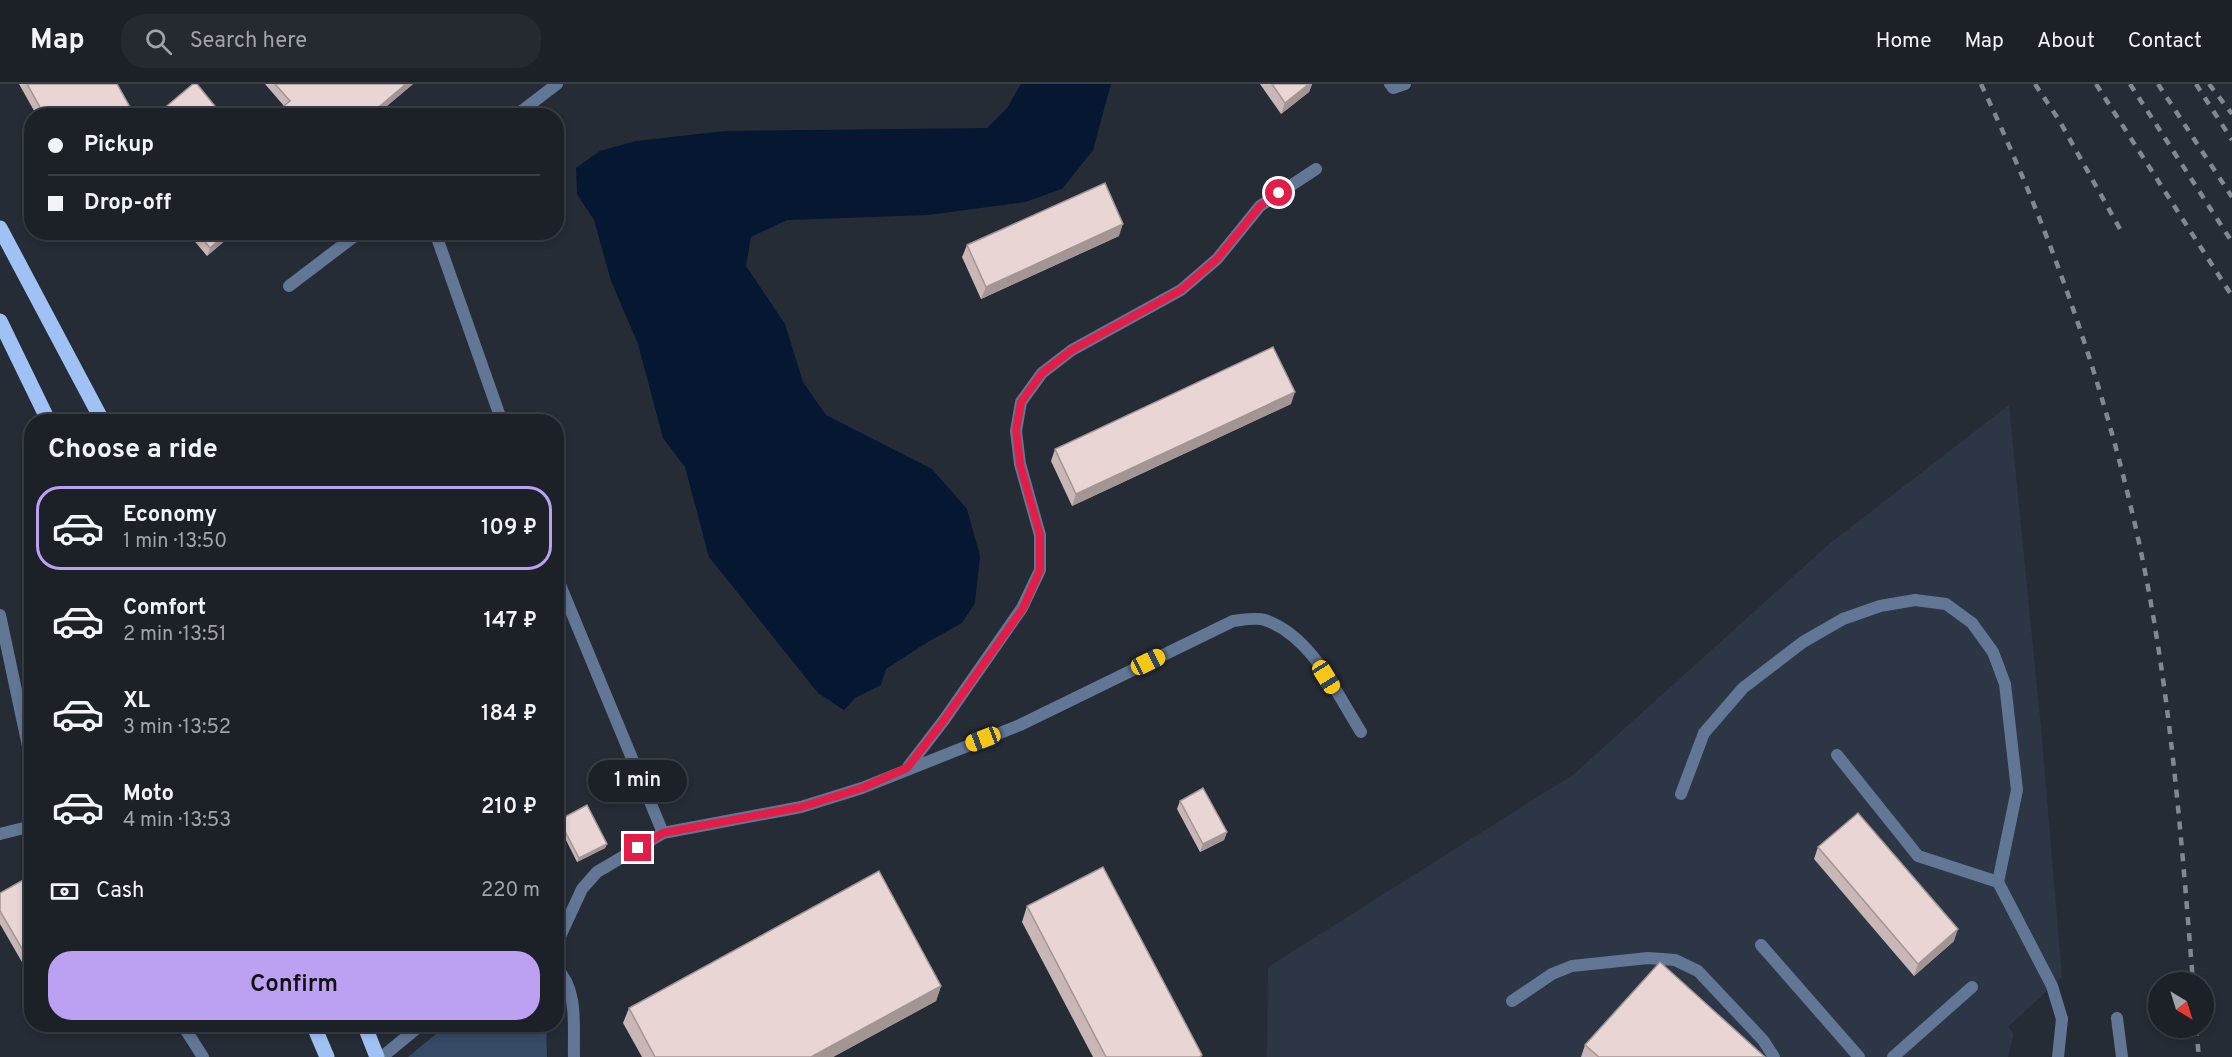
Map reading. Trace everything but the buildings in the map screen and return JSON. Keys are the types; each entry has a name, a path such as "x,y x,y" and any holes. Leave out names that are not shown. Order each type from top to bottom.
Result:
{"main road":[{"path":"0,228 99,414"},
{"path":"0,321 46,414"},
{"path":"316,1032 327,1057"},
{"path":"368,1032 380,1057"}],"street":[{"path":"526,108 557,84"},
{"path":"1390,84 1393,88 1406,84"},
{"path":"907,768 1023,608 1040,570 1040,535 1020,464 1016,430 1021,402 1042,373 1072,350 1181,290 1217,259 1260,206 1316,169"},
{"path":"289,285 349,240"},
{"path":"438,240 499,414"},
{"path":"564,593 663,833"},
{"path":"1682,794 1704,733 1743,688 1803,642 1843,619 1880,606 1915,600 1946,604 1972,622 1993,652 2005,684 2018,790 1998,882 2052,986 2062,1019 2058,1057"},
{"path":"0,615 24,728"},
{"path":"564,928 582,889 597,872 663,833 801,807 862,788 1020,724 1233,621 1263,619 1290,631 1314,658 1361,732"},
{"path":"1837,755 1918,856 1998,882"},
{"path":"0,834 24,828"},
{"path":"1761,945 1859,1057"},
{"path":"1512,1001 1551,974 1572,966 1648,958 1675,960 1698,971 1763,1040 1774,1057"},
{"path":"564,975 571,993 574,1057"},
{"path":"1893,1057 1972,987"},
{"path":"2117,1018 2122,1057"},
{"path":"187,1032 203,1057"},
{"path":"380,1057 412,1032"}],"shaded area":[{"path":"1021,84 1111,84 1093,150 1062,189 1025,202 928,215 787,220 751,237 746,266 785,324 803,382 826,415 932,469 967,509 980,556 975,603 962,623 886,669 881,685 855,698 844,710 818,693 709,557 685,467 663,438 638,344 611,281 594,220 577,194 576,168 600,151 636,141 725,131 987,128 1007,108"},
{"path":"2009,405 2041,727 2062,977 2008,1027 2014,1034 2008,1057 1267,1057 1268,967 1574,774 1829,544"},
{"path":"438,1032 546,1032 547,1057 408,1057"}],"railway":[{"path":"1981,84 2052,250 2091,363 2124,479 2149,593 2166,704 2179,815 2192,972"},
{"path":"2035,84 2059,120 2120,229"},
{"path":"2096,84 2232,296"},
{"path":"2130,84 2232,242"},
{"path":"2158,84 2232,197"},
{"path":"2196,84 2232,140"},
{"path":"2209,84 2232,114"},
{"path":"2197,1038 2199,1057"}],"route":[{"path":"638,848 663,833 801,807 862,788 907,768 1023,608 1040,570 1040,535 1020,464 1016,430 1021,402 1042,373 1072,350 1181,290 1217,259 1260,206 1279,193"}]}
